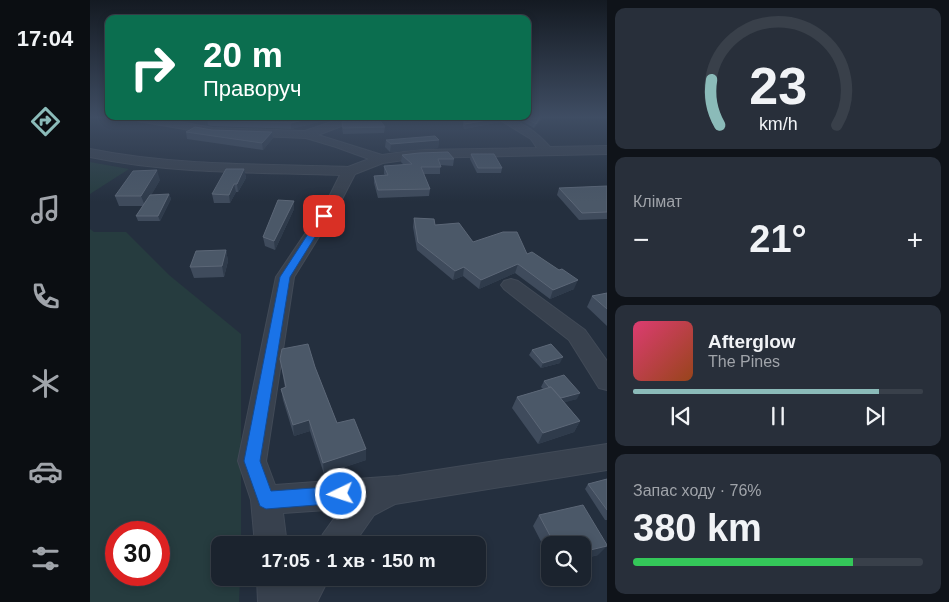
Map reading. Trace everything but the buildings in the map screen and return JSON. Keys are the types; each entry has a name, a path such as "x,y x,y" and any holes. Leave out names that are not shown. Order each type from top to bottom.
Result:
{"street":[{"path":"346,146 381,159"},
{"path":"542,146 547,152"},
{"path":"90,153 114,158 189,165 349,171 381,159 418,154 606,150"},
{"path":"269,536 266,500 252,461 285,277 334,201 349,171"},
{"path":"511,285 577,335 606,382"},
{"path":"266,500 398,490 606,456"},
{"path":"340,536 362,504 398,490"},
{"path":"275,586 276,602"},
{"path":"298,602 307,586"}],"green space":[{"path":"90,162 129,169 90,194"},
{"path":"90,229 94,232 126,232 169,275 241,334 241,536 211,536 211,586 240,586 239,602 90,602"}],"route":[{"path":"324,216 285,277 252,461 266,500 341,494"}]}
